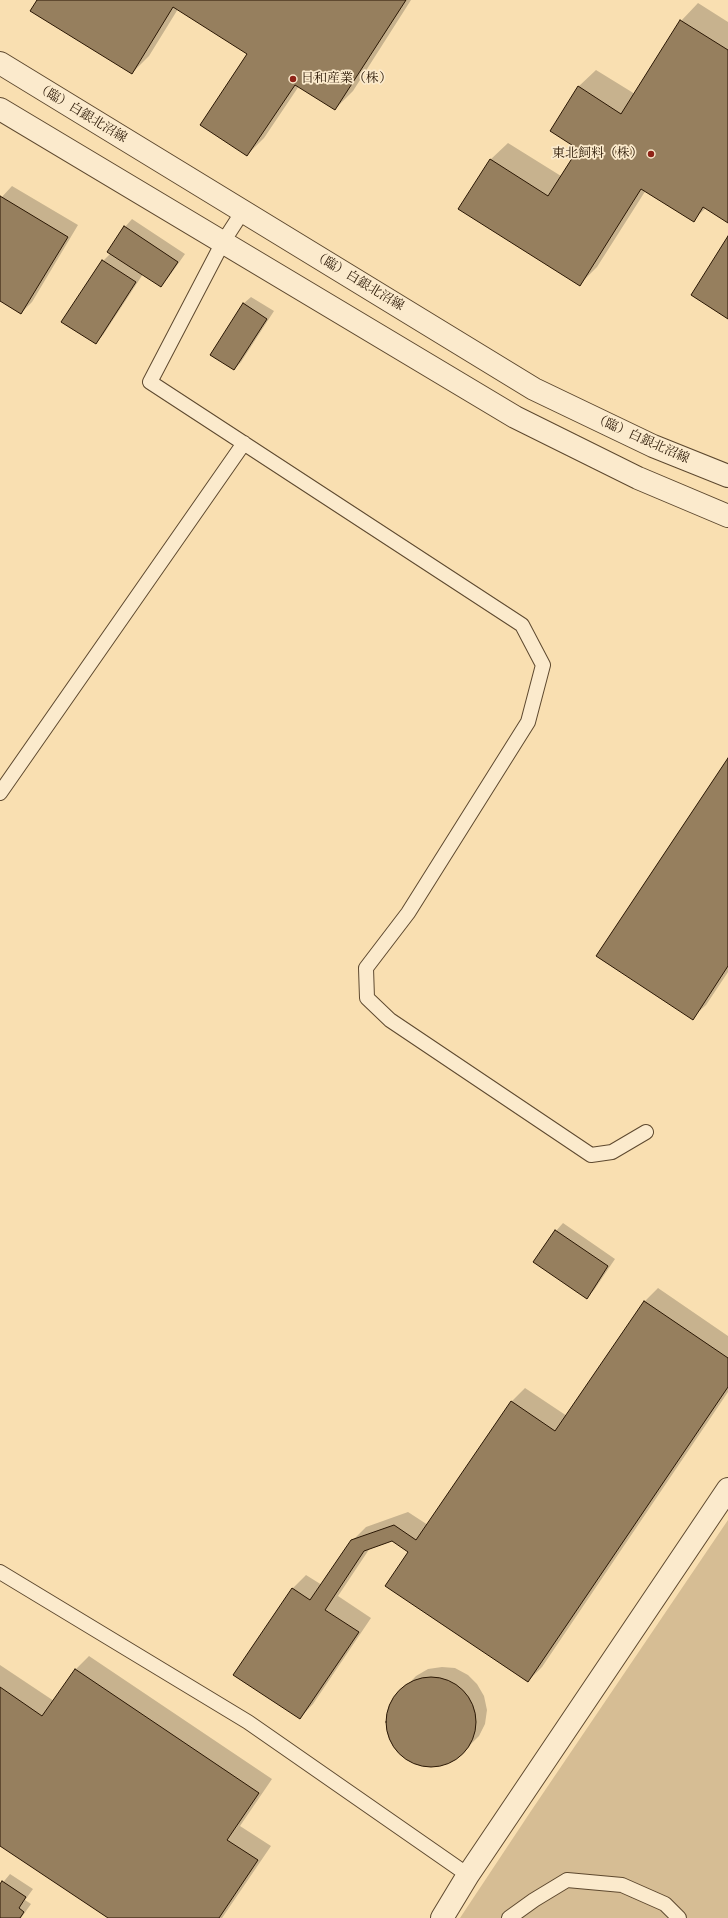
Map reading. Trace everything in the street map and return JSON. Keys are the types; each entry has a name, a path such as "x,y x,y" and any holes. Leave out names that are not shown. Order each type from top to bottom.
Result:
{"street":[{"name":"（臨）白銀北沼線","path":"0,63 534,389 653,446 728,476"},
{"path":"0,109 515,417 638,478 728,516"},
{"path":"442,1918 468,1875 728,1489"}],"lane":[{"path":"243,211 223,242 150,382 522,625 543,665 528,722 408,913 366,968 367,998 390,1020 591,1155 612,1152 646,1132"},
{"path":"0,793 244,443"},
{"path":"0,1572 248,1722 468,1875"},
{"path":"509,1918 534,1900 567,1880 622,1885 665,1904 679,1918"}],"shaded area":[{"path":"728,1520 728,1918 460,1918 531,1811"}],"building":[{"name":"日和産業（株）","path":"37,0 406,0 335,110 295,85 247,156 200,125 247,54 173,7 132,74 30,11"},
{"name":"東北飼料（株）","path":"680,20 728,50 728,223 703,207 694,222 641,189 580,286 458,209 490,159 548,196 578,149 550,131 578,86 621,114"},
{"path":"0,196 68,237 21,314 0,301"},
{"path":"124,226 178,262 161,287 107,252"},
{"path":"728,236 728,319 691,295"},
{"path":"102,260 136,282 96,344 61,322"},
{"path":"243,303 267,319 234,370 210,355"},
{"path":"728,758 728,966 693,1020 596,956"},
{"path":"555,1230 608,1266 587,1299 533,1262"},
{"path":"644,1301 728,1358 728,1387 528,1682 385,1586 408,1552 392,1541 364,1551 325,1610 359,1632 300,1719 233,1675 292,1588 310,1600 351,1540 394,1525 416,1540 511,1401 555,1431"},
{"path":"75,1669 259,1793 227,1840 258,1860 219,1918 108,1918 0,1846 0,1687 42,1716"},
{"path":"431,1677 448,1681 463,1690 472,1705 476,1722 472,1739 463,1754 448,1763 431,1767 414,1763 399,1754 390,1739 386,1722 390,1705 399,1690 414,1681"},
{"path":"2,1881 26,1897 19,1908 24,1912 20,1918 0,1918 0,1884"}],"place":[{"name":"日和産業（株）","path":"293,79"},
{"name":"東北飼料（株）","path":"651,154"}]}
